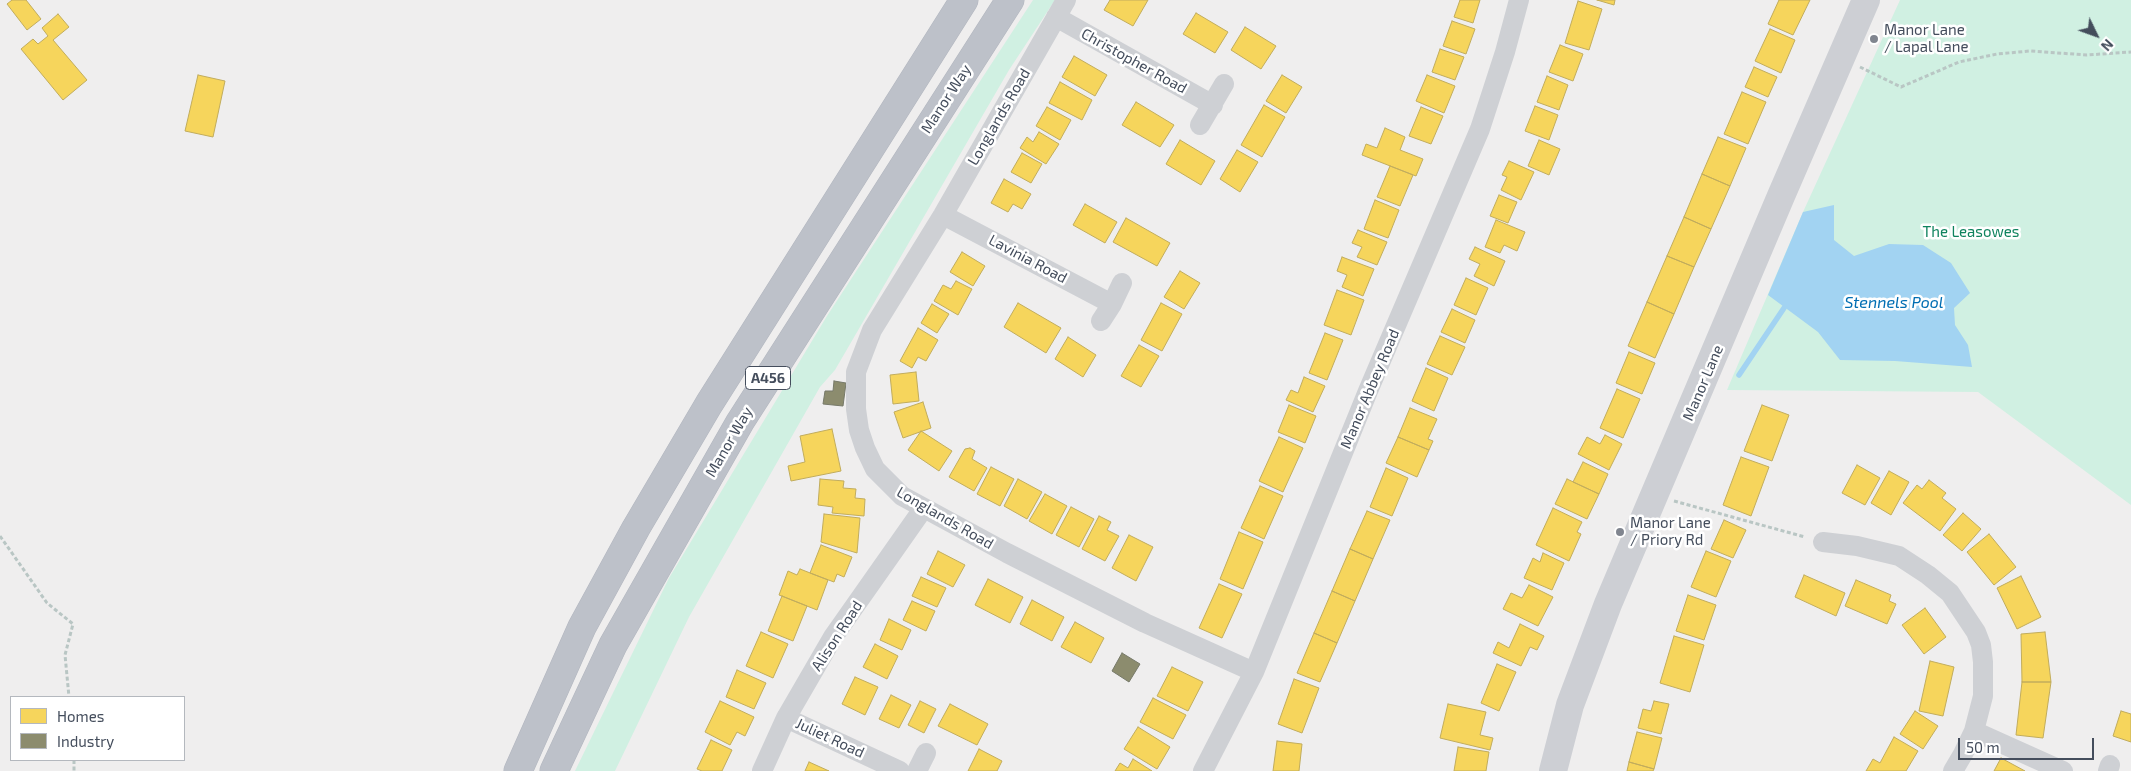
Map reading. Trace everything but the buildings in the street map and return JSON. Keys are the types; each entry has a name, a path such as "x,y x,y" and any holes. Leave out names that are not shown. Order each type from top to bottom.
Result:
{"highway":[{"name":"A456","path":"518,771 582,627 636,528 730,371 964,0"},
{"name":"Manor Way","path":"554,771 613,645 740,422 1010,0"}],"main road":[{"name":"Manor Lane","path":"1553,771 1574,696 1608,604 1866,0"}],"street":[{"name":"Longlands Road","path":"1066,0 943,214 872,330 856,372 856,408 859,430 875,469 902,496 1145,623 1254,672"},
{"name":"Manor Abbey Road","path":"1203,771 1254,672 1368,391 1480,129 1505,52 1519,0"},
{"name":"Christopher Road","path":"1056,17 1213,105"},
{"path":"1200,125 1224,84"},
{"name":"Lavinia Road","path":"943,214 1112,304"},
{"path":"1101,321 1122,283"},
{"name":"Alison Road","path":"762,771 786,718 833,637 924,509"},
{"path":"1823,542 1857,546 1899,556 1928,575 1950,593 1976,632 1981,645 1983,662 1983,696 1974,731 1964,754 1952,771"},
{"name":"Juliet Road","path":"786,718 900,771"},
{"path":"1974,731 2063,771"},
{"path":"916,771 926,753"}],"path":[{"path":"1841,58 1901,87 1959,62 1997,54 2030,51 2087,55 2131,52"},
{"path":"1656,495 1823,542"},
{"path":"0,536 47,603 72,624 65,655 70,696"}],"green space":[{"path":"1033,0 1055,0 1009,70 835,370 820,387 689,617 615,771 575,771 669,578 827,316"},
{"name":"The Leasowes","path":"1900,0 2131,0 2131,505 1978,392 1727,390 1803,212"}],"water":[{"name":"Stennels Pool","path":"1834,205 1834,240 1854,256 1889,244 1923,245 1951,263 1970,293 1954,308 1955,325 1968,345 1972,367 1895,361 1840,360 1818,332 1768,295 1803,212"}],"waterway":[{"path":"1739,375 1784,308"}],"place":[{"name":"Manor Lane / Lapal Lane","path":"1874,39"},
{"name":"Manor Lane / Priory Rd","path":"1620,532"}]}
